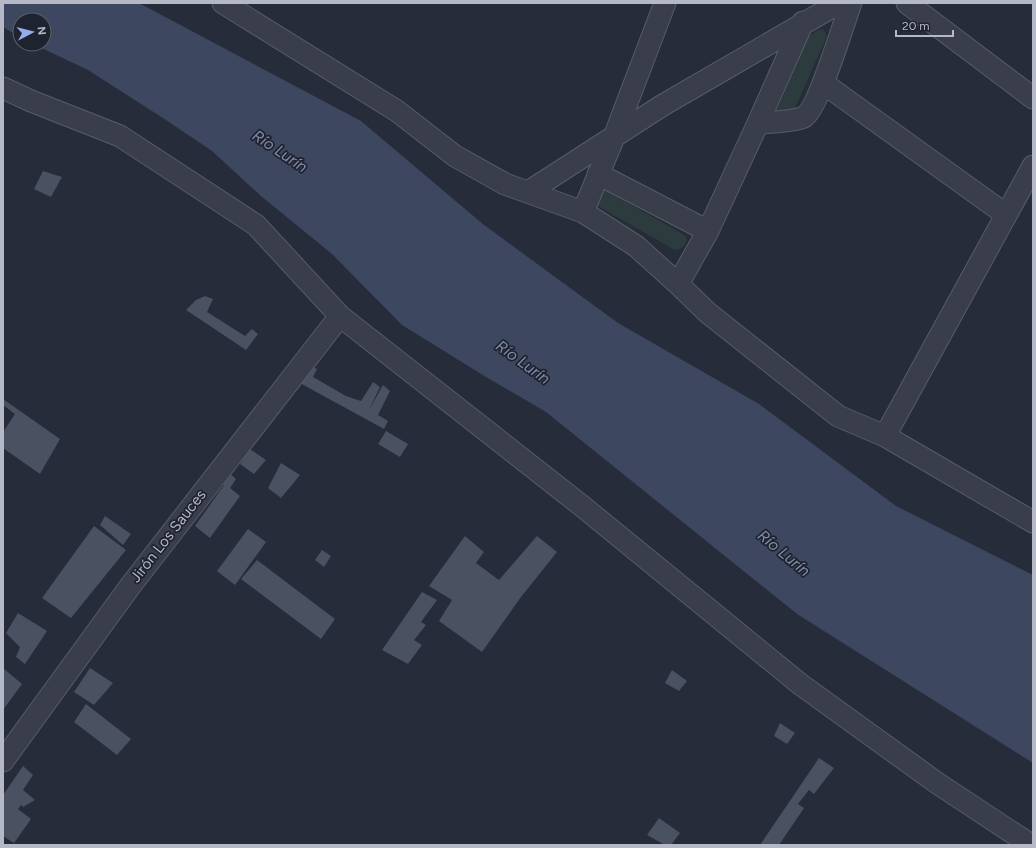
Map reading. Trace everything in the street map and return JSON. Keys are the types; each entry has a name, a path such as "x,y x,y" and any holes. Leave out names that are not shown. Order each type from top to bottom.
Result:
{"street":[{"path":"223,3 397,111 455,156 505,184 583,212 636,246 708,313 838,416 886,436 1033,522"},
{"path":"583,212 614,137 665,3"},
{"path":"678,284 708,231 758,124 811,3"},
{"path":"528,192 663,105 802,26 839,3"},
{"path":"758,124 796,119 805,116 812,108 823,82 851,3"},
{"path":"907,3 1033,98"},
{"path":"823,82 1005,214"},
{"path":"3,88 31,101 120,136 256,225 340,316 582,506 800,684 937,783 1031,845"},
{"path":"886,436 1005,214 1033,166"},
{"path":"598,174 708,231"},
{"name":"Jirón Los Sauces","path":"3,761 131,585 340,316"}],"shaded area":[{"path":"823,29 827,36 792,115 777,110 809,36 818,30"},
{"path":"599,187 681,233 687,240 685,245 680,249 673,249 591,202"}],"water":[{"name":"Río Lurín","path":"3,3 139,3 361,121 484,225 618,323 759,404 896,506 1033,575 1033,763 797,614 546,412 402,325 332,254 261,196 212,151 88,70 50,52 52,52 52,12 12,12 12,32 3,27"}],"building":[{"path":"43,171 62,177 51,197 34,189"},
{"path":"205,296 213,299 207,312 245,336 252,329 258,334 246,350 186,310 196,300"},
{"path":"309,365 317,369 313,377 346,396 361,401 373,382 380,387 369,410 383,385 390,391 378,415 388,421 384,429 298,382"},
{"path":"3,399 60,439 40,474 3,448 3,432 15,414 3,405"},
{"path":"386,431 408,444 400,457 378,444"},
{"path":"250,449 266,460 254,474 240,464"},
{"path":"281,463 300,475 281,498 268,488"},
{"path":"229,473 236,479 230,488 240,496 210,538 195,526 224,485 221,482"},
{"path":"105,516 131,534 123,545 100,525"},
{"path":"94,526 126,550 71,618 42,598"},
{"path":"248,529 266,542 235,585 217,571"},
{"path":"465,536 484,552 476,563 499,580 537,536 557,552 521,597 482,652 439,621 452,600 429,586"},
{"path":"322,550 331,556 324,567 315,560"},
{"path":"257,560 335,619 321,639 241,579"},
{"path":"422,592 437,600 421,622 426,625 414,640 422,645 408,664 382,650"},
{"path":"18,613 47,631 25,664 16,657 20,647 6,633"},
{"path":"3,668 22,684 3,710"},
{"path":"90,668 113,683 94,705 74,692"},
{"path":"672,670 687,681 679,691 665,683"},
{"path":"86,704 131,739 117,755 74,722"},
{"path":"780,723 795,733 787,744 774,736"},
{"path":"819,758 834,768 814,794 809,790 798,804 804,808 779,845 760,845"},
{"path":"23,766 33,775 23,790 35,800 23,807 21,805 18,809 31,819 14,843 3,836 3,795"},
{"path":"659,818 680,833 671,845 665,845 647,835"}]}
